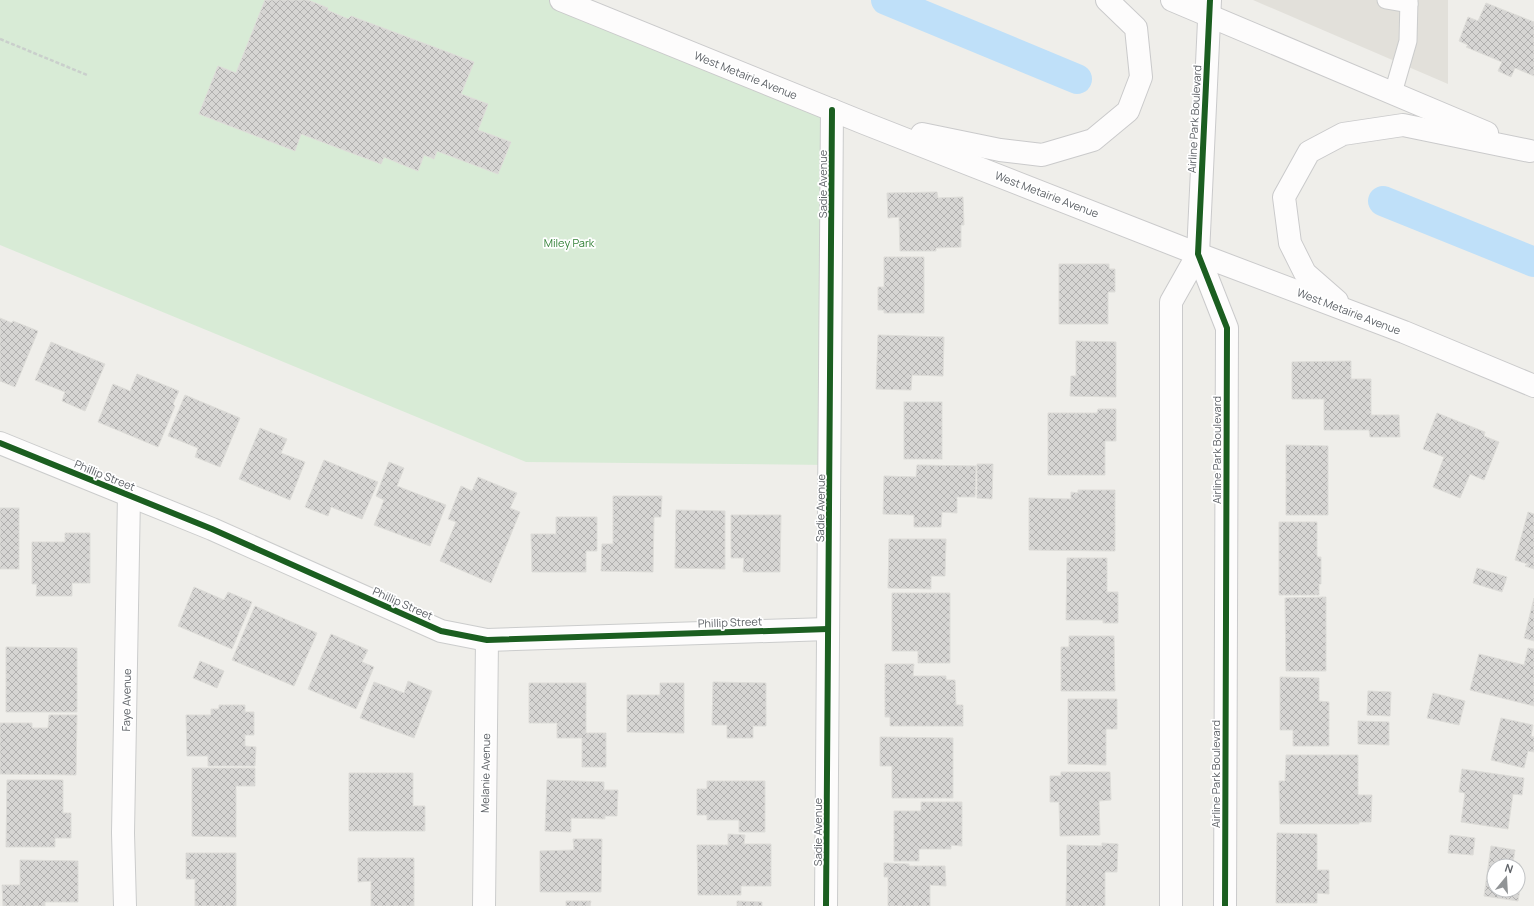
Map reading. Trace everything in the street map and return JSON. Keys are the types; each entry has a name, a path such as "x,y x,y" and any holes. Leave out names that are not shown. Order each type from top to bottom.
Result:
{"street":[{"name":"West Metairie Avenue","path":"561,0 832,110 1198,254 1404,332 1534,386"},
{"path":"864,122 1000,150 1042,155 1093,140 1128,111 1142,77 1136,28 1107,0"},
{"path":"1172,0 1209,8 1393,93 1532,152"},
{"name":"Airline Park Boulevard","path":"1209,8 1198,254 1226,328 1225,906"},
{"name":"Sadie Avenue","path":"826,906 832,110"},
{"path":"1348,311 1305,273 1290,243 1284,197 1309,152 1343,134 1403,125 1532,152"},
{"name":"Airline Park Boulevard","path":"1171,906 1171,302 1198,254"},
{"name":"Phillip Street","path":"0,443 212,529 441,631 487,640 828,629"},
{"name":"Faye Avenue","path":"125,906 123,833 129,495"},
{"name":"Melanie Avenue","path":"484,906 487,640"}],"lane":[{"path":"1386,0 1409,2 1408,41 1393,93"}],"path":[{"path":"0,40 87,75"}],"shaded area":[{"path":"1253,0 1448,0 1448,84"}],"green space":[{"name":"Miley Park","path":"0,0 555,0 832,110 830,465 526,462 0,245"}],"building":[{"path":"265,0 308,0 328,8 327,10 348,19 351,16 474,62 461,94 488,104 478,130 511,142 498,174 437,151 434,159 424,155 418,171 384,157 381,164 301,134 295,151 199,114 218,66 236,73"},
{"path":"1486,3 1534,22 1534,76 1515,68 1511,77 1498,71 1502,62 1466,47 1468,45 1459,41 1468,17 1478,21"},
{"path":"937,192 938,198 963,197 964,225 961,225 961,247 936,248 936,251 900,251 899,217 888,218 887,193"},
{"path":"884,257 924,257 924,313 884,313 884,310 878,310 878,287 884,287"},
{"path":"1059,264 1109,264 1109,269 1115,269 1115,292 1108,292 1108,324 1059,324"},
{"path":"0,318 12,323 13,321 38,331 15,387 0,381"},
{"path":"878,335 944,337 943,376 912,375 911,390 876,389"},
{"path":"1076,341 1116,342 1116,397 1070,396 1071,376 1076,376"},
{"path":"51,342 105,364 85,411 62,401 65,392 35,380"},
{"path":"1351,361 1351,379 1371,379 1371,415 1399,415 1400,437 1370,437 1369,430 1324,430 1324,399 1292,399 1292,362"},
{"path":"137,374 179,391 173,404 175,406 158,447 98,422 113,384 130,391"},
{"path":"185,395 240,418 220,467 195,457 198,448 168,436"},
{"path":"904,402 942,402 942,459 904,459"},
{"path":"1098,409 1116,409 1116,441 1105,441 1105,475 1048,475 1048,413 1097,413"},
{"path":"1437,413 1485,432 1484,436 1499,442 1484,480 1470,474 1460,498 1433,487 1444,457 1423,449"},
{"path":"260,428 287,439 281,453 305,462 290,500 239,479"},
{"path":"1286,445 1328,446 1328,515 1286,515"},
{"path":"324,460 378,482 362,519 331,507 328,516 305,507"},
{"path":"389,462 404,468 397,486 446,505 430,546 374,525 384,500 376,496"},
{"path":"977,464 993,464 992,499 977,498"},
{"path":"917,465 976,466 975,497 957,497 957,513 942,512 941,527 914,527 914,515 883,514 884,476 916,477"},
{"path":"478,477 517,493 510,508 520,512 491,583 440,561 456,522 448,519 461,486 472,491"},
{"path":"1078,490 1115,490 1115,551 1029,550 1029,498 1071,499 1071,492 1078,493"},
{"path":"613,496 662,496 661,517 654,517 653,572 601,571 602,544 613,544"},
{"path":"0,508 19,508 19,569 0,569"},
{"path":"676,510 725,511 725,569 675,568"},
{"path":"1528,512 1534,514 1534,569 1525,566 1528,564 1515,560"},
{"path":"731,515 781,515 780,572 743,572 744,558 731,558"},
{"path":"556,517 597,517 597,551 586,551 586,572 532,572 531,534 556,534"},
{"path":"1279,522 1317,522 1317,557 1321,557 1321,584 1319,584 1319,595 1279,595"},
{"path":"65,533 90,533 90,583 72,583 72,596 36,596 37,584 32,584 32,542 65,542"},
{"path":"889,539 946,539 945,576 931,576 931,589 888,588"},
{"path":"1067,558 1107,558 1107,592 1118,592 1118,623 1103,623 1103,620 1066,620"},
{"path":"1477,568 1507,577 1502,592 1473,583"},
{"path":"194,587 224,600 228,592 252,602 232,649 178,626"},
{"path":"892,593 950,593 950,663 918,663 918,651 892,651"},
{"path":"1326,597 1326,671 1286,671 1285,598"},
{"path":"1534,598 1534,641 1524,638"},
{"path":"255,606 317,633 294,686 232,660"},
{"path":"331,634 368,650 362,662 374,667 356,709 308,689"},
{"path":"1069,636 1114,636 1115,691 1061,691 1061,647 1069,647"},
{"path":"6,647 77,648 77,712 6,712"},
{"path":"1528,648 1534,649 1534,706 1470,690 1479,654 1524,665"},
{"path":"200,661 224,671 217,688 193,678"},
{"path":"885,664 914,664 913,676 946,676 946,680 955,680 956,705 963,705 963,726 890,726 890,717 885,717"},
{"path":"1280,677 1319,678 1319,701 1329,702 1329,746 1293,746 1293,730 1280,730"},
{"path":"408,681 432,691 414,738 360,718 374,682 404,693"},
{"path":"713,682 766,683 766,726 753,726 753,738 727,738 727,725 712,725"},
{"path":"529,683 586,683 586,733 606,733 606,767 582,767 582,738 557,738 557,723 529,723"},
{"path":"660,683 684,683 684,733 627,732 627,695 660,695"},
{"path":"1368,691 1391,692 1390,716 1367,715"},
{"path":"1433,693 1465,701 1459,725 1427,718"},
{"path":"1068,699 1117,699 1117,729 1106,729 1106,765 1068,764"},
{"path":"219,705 245,705 245,712 254,712 254,735 245,735 245,746 256,747 255,766 208,766 208,756 187,756 186,715 211,715 211,709 219,709"},
{"path":"49,715 77,715 76,775 0,774 0,723 32,723 32,728 48,728"},
{"path":"1501,718 1533,725 1531,736 1534,737 1534,752 1528,751 1524,768 1491,760"},
{"path":"1358,721 1389,722 1389,745 1358,744"},
{"path":"880,737 953,738 953,798 892,798 892,766 880,766"},
{"path":"1286,755 1358,755 1358,795 1372,795 1371,822 1359,822 1359,824 1280,824 1279,781 1285,781"},
{"path":"192,768 255,768 255,786 236,786 236,837 192,836"},
{"path":"1462,769 1524,778 1522,795 1513,794 1508,829 1461,822 1465,793 1459,792"},
{"path":"1061,772 1110,772 1111,800 1099,801 1100,835 1060,836 1059,802 1050,802 1050,776 1061,776"},
{"path":"349,773 413,773 413,806 425,806 425,831 349,831"},
{"path":"7,780 63,780 63,813 71,813 71,838 55,838 55,847 6,847"},
{"path":"547,780 604,782 604,790 618,790 617,816 605,816 605,819 571,818 571,832 545,831"},
{"path":"707,781 765,781 765,832 739,832 739,820 707,820 707,815 697,815 697,789 707,789"},
{"path":"921,802 962,802 962,846 951,845 951,849 919,849 919,861 894,861 894,811 921,811"},
{"path":"1277,833 1317,834 1317,870 1329,870 1329,894 1317,893 1317,903 1276,903"},
{"path":"728,834 745,835 744,844 771,844 771,886 741,886 741,895 698,895 697,845 728,845"},
{"path":"1450,835 1475,838 1473,855 1448,853"},
{"path":"573,839 602,839 601,892 540,892 540,851 574,850"},
{"path":"1102,843 1118,844 1117,872 1105,872 1105,906 1066,906 1067,845 1102,846"},
{"path":"1491,846 1515,850 1514,858 1489,858"},
{"path":"186,853 236,853 236,906 195,906 195,879 186,879"},
{"path":"358,858 414,858 414,906 371,906 371,881 358,882"},
{"path":"20,860 78,861 78,902 45,902 45,906 3,906 2,885 20,885"},
{"path":"884,863 909,864 909,866 945,866 946,886 930,885 930,906 888,906 888,877 884,877"},
{"path":"1486,882 1486,896 1484,896"},
{"path":"1498,898 1519,898 1518,901"},
{"path":"566,901 591,901 590,906 566,906"},
{"path":"737,901 762,902 762,906 737,906"}],"waterway":[{"path":"886,0 1077,79"},
{"path":"1383,201 1534,262"}],"cycle path":[{"path":"1210,0 1198,254 1227,328 1225,906"},
{"path":"826,906 832,110"},
{"path":"0,443 212,529 441,631 487,640 828,629"}]}
